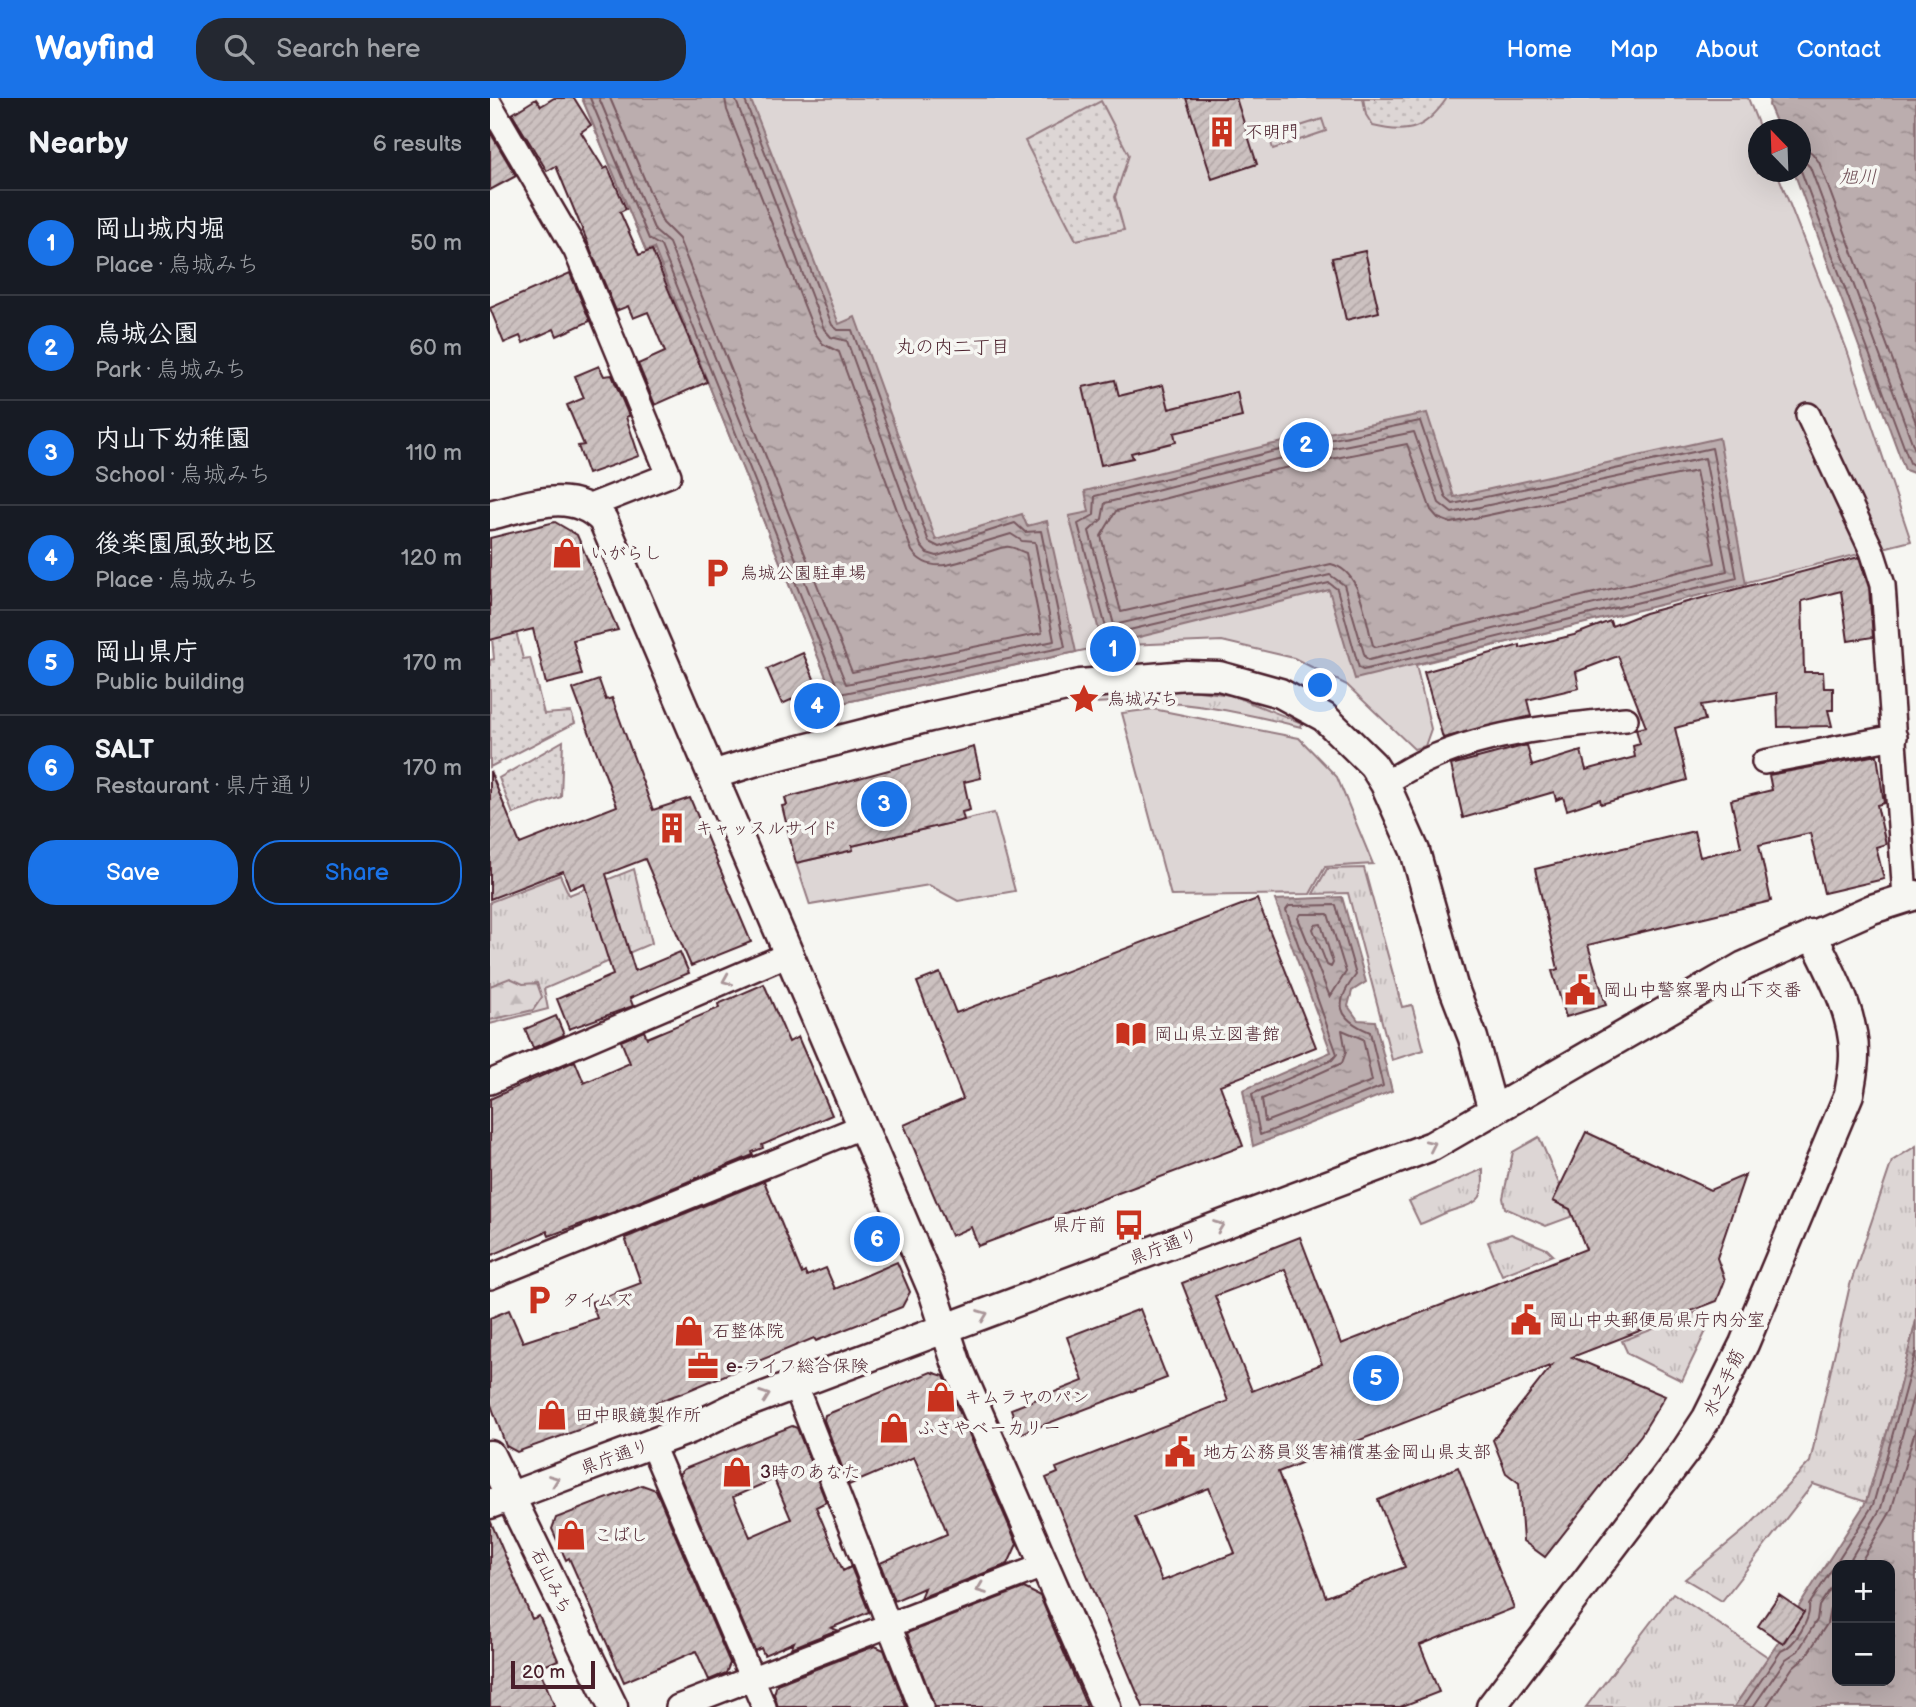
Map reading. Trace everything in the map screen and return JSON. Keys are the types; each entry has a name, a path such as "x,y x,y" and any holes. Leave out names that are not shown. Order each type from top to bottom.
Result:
{"street":[{"path":"490,104 576,251 669,475 590,506 559,499 490,515"},
{"path":"1808,415 1872,551 1883,584 1911,896"},
{"path":"590,506 603,520 933,1291 956,1362 1106,1707"},
{"path":"712,775 766,758 1027,694 1080,684 1187,675 1219,676 1250,683 1304,703 1350,740 1385,784 1415,851 1453,986 1473,1038 1493,1111"},
{"path":"1385,784 1413,764 1451,748 1541,728 1626,719"},
{"path":"1764,762 1895,737"},
{"name":"県庁通り","path":"500,1500 795,1385 1432,1146 1744,967 1812,934 1911,896"},
{"name":"水之手筋","path":"1491,1707 1686,1450 1707,1418 1744,1344 1849,1094 1854,1055 1849,1019 1812,934"},
{"path":"490,1082 789,954"},
{"path":"490,1277 863,1126"},
{"path":"795,1385 921,1707"},
{"path":"651,1443 764,1707"},
{"name":"石山みち","path":"490,1455 500,1500 612,1707"},
{"path":"678,1707 1045,1565"}],"green space":[{"path":"582,98 1748,98 1756,119 1748,119 1748,182 1781,182 1847,350 1911,541 1416,665 1431,729 1425,746 1414,749 1347,685 1294,658 1222,641 1103,646 837,704 654,248 646,251"},
{"path":"1363,98 1447,98 1424,123 1397,130 1373,126 1366,115"},
{"path":"1101,101 1129,155 1115,197 1124,230 1076,240 1025,141"},
{"path":"1322,119 1326,131 1273,149 1269,136"},
{"path":"511,612 523,659 530,658 544,714 571,712 575,723 490,767 490,660 494,659 490,617"},
{"path":"1182,689 1231,695 1302,723 1301,727 1249,715 1173,703 1094,703 1094,696"},
{"path":"1153,709 1299,738 1337,777 1373,864 1325,867 1310,894 1171,896 1122,713"},
{"path":"563,741 561,797 513,814 499,778"},
{"path":"994,813 1015,891 958,901 929,885 810,905 796,863 853,850 852,846"},
{"path":"1364,868 1402,1007 1412,1005 1424,1050 1392,1060 1348,893 1313,894 1327,869"},
{"path":"634,869 652,943 544,989 548,1009 490,1024 490,902 560,875 569,895"},
{"path":"510,978 523,984 537,983 542,997 533,1010 490,1020 490,986"},
{"path":"1539,1137 1560,1186 1553,1201 1570,1209 1573,1216 1546,1226 1505,1208 1503,1198 1513,1152"},
{"path":"1916,1146 1916,1321 1894,1409 1866,1502 1813,1484 1722,1601 1685,1579 1748,1527 1810,1462 1850,1285 1892,1161"},
{"path":"1483,1169 1482,1192 1477,1200 1420,1224 1409,1201"},
{"path":"1511,1234 1547,1249 1553,1255 1502,1275 1488,1242"},
{"path":"1697,1312 1706,1331 1682,1381 1628,1354 1622,1341"},
{"path":"1673,1593 1768,1657 1734,1707 1586,1707"}],"water":[{"path":"582,98 750,98 839,324 855,317 936,540 1022,514 1027,526 1047,521 1076,652 837,704 654,248 646,251"},
{"name":"旭川","path":"1770,98 1916,98 1916,474 1905,470 1798,182 1811,182 1811,119 1775,119 1769,105"},
{"path":"1427,413 1454,497 1719,438 1746,584 1355,679 1329,590 1103,646 1069,516 1089,512 1085,491 1269,445"},
{"path":"1342,897 1366,982 1352,991 1348,1006 1358,1020 1375,1021 1392,1091 1253,1146 1243,1090 1331,1052 1275,900"},
{"path":"1916,1321 1916,1707 1734,1707 1780,1640 1784,1643 1804,1612 1798,1608 1866,1502 1894,1409"}],"building":[{"path":"554,98 574,98 591,125 581,132 604,169 608,167 626,209 620,212 639,255 652,250 707,382 655,405 638,364 665,352 648,312 633,318 628,306 616,311 556,166 547,171 512,114 536,99 541,106"},
{"name":"不明門","path":"1186,98 1236,98 1257,164 1212,179"},
{"path":"490,132 516,176 490,190"},
{"path":"1365,251 1379,312 1346,320 1332,258"},
{"path":"570,273 590,321 557,336 554,329 523,343 520,336 504,343 490,308"},
{"path":"599,366 604,376 612,375 629,416 626,417 639,456 588,474 578,446 584,445 567,405 584,398 575,376"},
{"path":"1115,380 1119,396 1163,385 1169,409 1237,392 1242,417 1174,433 1176,442 1131,453 1133,458 1101,465 1083,387"},
{"path":"555,522 577,535 618,630 573,640 582,675 546,684 533,629 490,640 490,538"},
{"path":"1859,557 1869,588 1873,637 1848,641 1841,591 1802,601 1804,672 1823,672 1824,688 1833,688 1833,710 1828,710 1832,726 1778,727 1777,693 1701,705 1705,720 1675,728 1687,780 1601,804 1600,799 1567,810 1563,797 1556,800 1554,792 1463,818 1451,765 1527,745 1532,766 1581,751 1586,770 1635,757 1633,746 1640,744 1636,729 1646,727 1618,656 1576,672 1579,688 1527,700 1531,716 1443,738 1424,672 1520,645 1520,648 1574,635 1610,621 1612,626 1645,613"},
{"path":"803,653 818,688 782,704 767,669"},
{"path":"599,680 606,700 612,698 653,810 690,798 751,942 691,966 645,859 606,874 635,971 680,952 689,973 630,998 633,1006 569,1029 557,999 613,975 584,883 570,889 563,871 490,899 490,771 520,844 617,806 573,689"},
{"path":"974,747 981,778 964,782 970,810 962,812 964,820 852,846 853,850 796,863 782,806 787,805 785,798"},
{"path":"1877,755 1884,803 1877,805 1886,844 1876,847 1884,879 1824,893 1810,833 1759,845 1771,901 1588,945 1606,1005 1566,1017 1552,971 1558,969 1535,869 1694,831 1700,857 1741,847 1731,800 1772,790 1769,775"},
{"path":"1257,899 1316,1047 1220,1085 1243,1146 978,1246 971,1227 951,1236 904,1125 963,1099 917,982 940,973 956,1013"},
{"path":"764,984 789,1042 798,1037 832,1115 762,1145 763,1148 752,1152 753,1155 614,1212 549,1236 547,1231 490,1256 490,1099 575,1061 584,1083 630,1063 621,1041 644,1031 647,1038 719,1008 718,1004"},
{"path":"556,1016 564,1035 533,1048 525,1029"},
{"path":"1586,1132 1710,1190 1745,1175 1717,1258 1725,1280 1717,1301 1572,1357 1665,1396 1641,1435 1545,1557 1523,1541 1519,1483 1506,1473 1493,1440 1552,1365 1278,1472 1326,1597 1405,1567 1378,1500 1458,1467 1514,1608 1420,1645 1439,1692 1400,1707 1143,1707 1046,1478 1058,1473 1056,1468 1228,1401 1182,1283 1300,1237 1341,1344 1586,1249 1570,1209 1553,1201","holes":["1285,1269 1322,1364 1252,1391 1215,1296","1209,1488 1235,1553 1162,1581 1135,1517"]},
{"path":"764,1181 802,1274 805,1272 807,1276 826,1268 835,1289 897,1262 910,1292 902,1307 816,1341 814,1338 682,1393 517,1452 506,1446 490,1402 490,1318 509,1310 523,1342 597,1318 591,1302 641,1283 625,1238"},
{"path":"1140,1309 1167,1378 1020,1434 1011,1409 1083,1381 1067,1337"},
{"path":"931,1372 944,1376 1017,1544 1008,1564 920,1598 924,1588 894,1601 880,1563 947,1534 944,1525 914,1457 849,1485 824,1420 825,1415"},
{"path":"792,1426 797,1428 826,1502 816,1507 843,1571 851,1567 869,1612 831,1628 837,1630 791,1648 794,1642 764,1655 761,1648 755,1651 679,1474 684,1469","holes":["774,1479 791,1519 750,1537 733,1497"]},
{"path":"642,1485 656,1490 730,1663 726,1673 709,1680 696,1651 624,1682 569,1558 566,1560 552,1529 556,1518"},
{"path":"490,1520 532,1619 539,1616 558,1660 539,1668 555,1707 490,1707"},
{"path":"1024,1588 1040,1596 1087,1707 935,1707 907,1633"},
{"path":"1779,1595 1804,1612 1783,1643 1758,1626"},
{"path":"875,1646 884,1650 906,1707 778,1707 774,1694 777,1684"}],"place":[{"name":"不明門","path":"1222,132"},
{"name":"烏城公園","path":"1306,445"},
{"name":"いがらし","path":"567,553"},
{"name":"烏城公園駐車場","path":"717,573"},
{"name":"岡山城内堀","path":"1113,649"},
{"name":"烏城みち","path":"1084,699"},
{"name":"後楽園風致地区","path":"817,706"},
{"name":"内山下幼稚園","path":"884,804"},
{"name":"キャッスルサイド","path":"672,828"},
{"name":"岡山中警察署内山下交番","path":"1580,990"},
{"name":"岡山県立図書館","path":"1131,1034"},
{"name":"県庁前","path":"1129,1225"},
{"name":"SALT","path":"877,1239"},
{"name":"タイムズ","path":"539,1300"},
{"name":"岡山中央郵便局県庁内分室","path":"1526,1320"},
{"name":"石整体院","path":"689,1331"},
{"name":"e-ライフ総合保険","path":"703,1366"},
{"name":"岡山県庁","path":"1376,1378"},
{"name":"キムラヤのパン","path":"941,1397"},
{"name":"田中眼鏡製作所","path":"552,1415"},
{"name":"ふさやベーカリー","path":"894,1428"},
{"name":"地方公務員災害補償基金岡山県支部","path":"1180,1452"},
{"name":"3時のあなた","path":"737,1472"},
{"name":"こばし","path":"571,1535"}],"district":[{"name":"丸の内二丁目","path":"953,347"}]}
